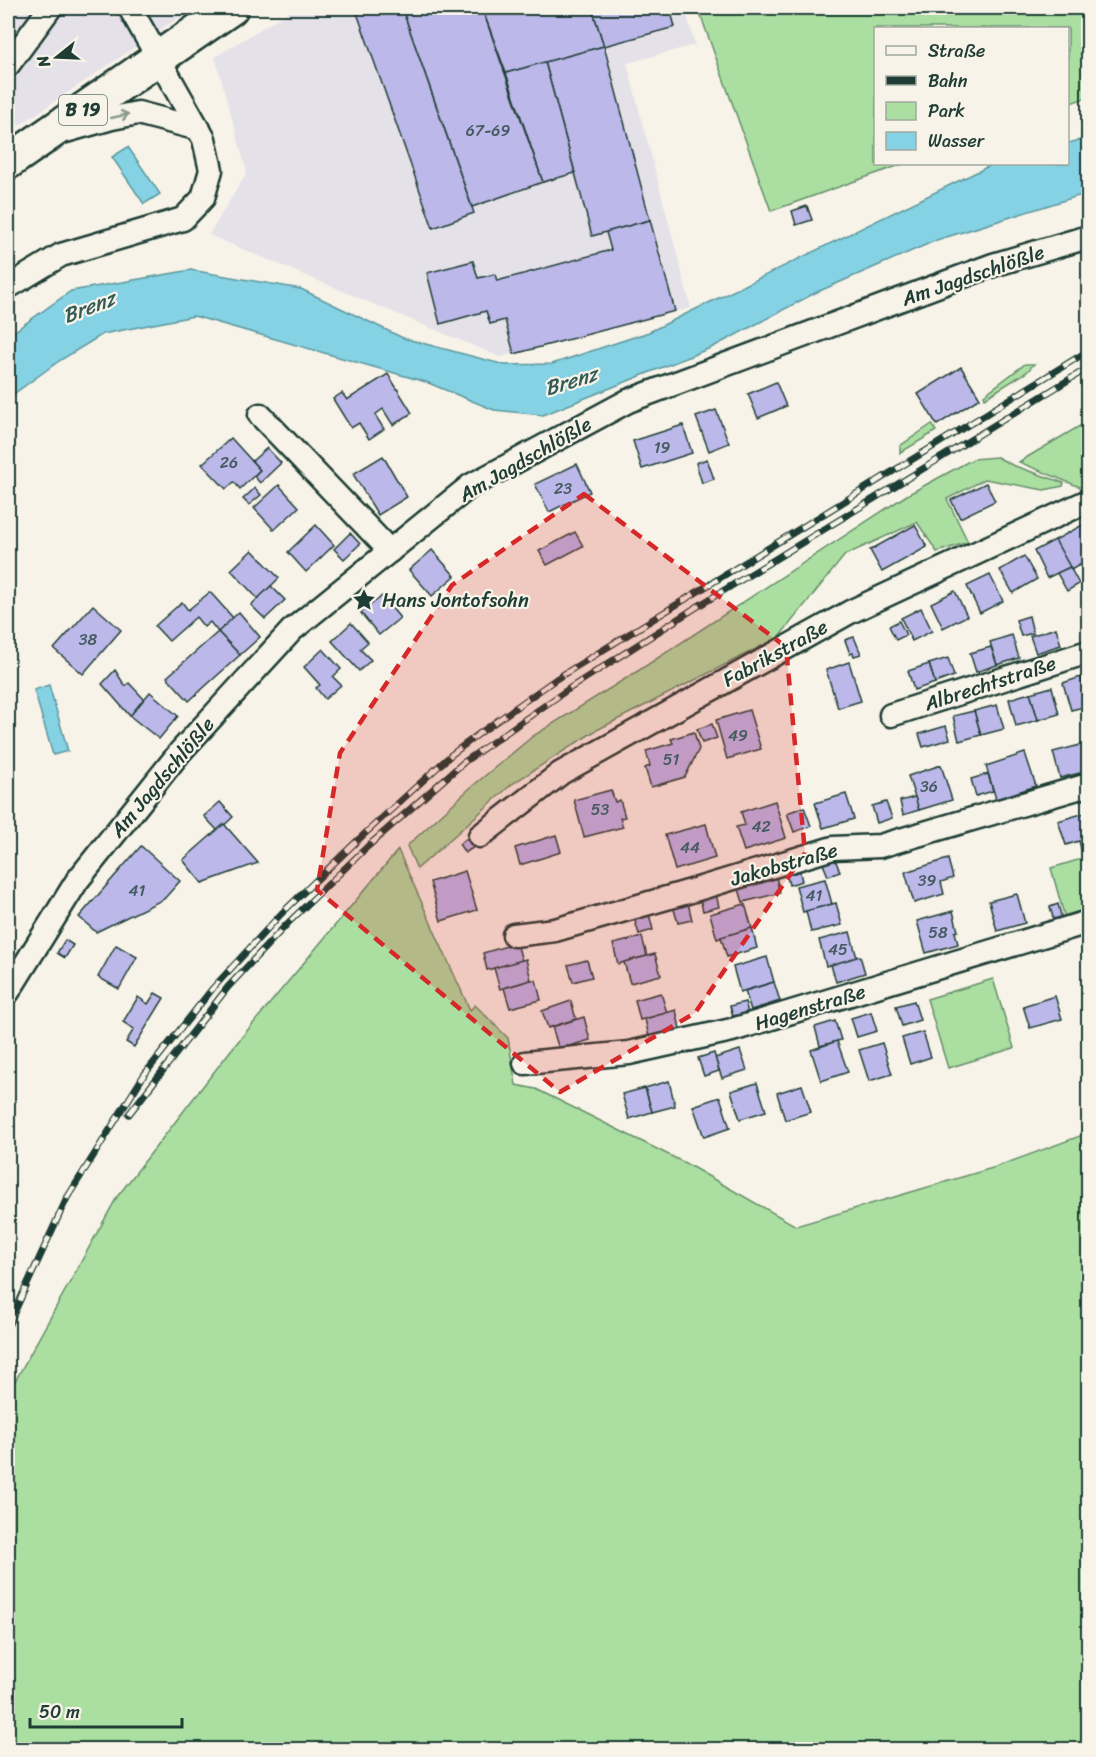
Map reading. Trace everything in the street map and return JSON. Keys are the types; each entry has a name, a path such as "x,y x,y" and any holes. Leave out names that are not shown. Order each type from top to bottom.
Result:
{"main road":[{"name":"B 19","path":"8,162 231,8"}],"street":[{"path":"8,65 50,8"},
{"path":"8,287 61,255 183,219 203,198 211,170 204,139 130,8"},
{"path":"44,138 112,118 138,113 199,129"},
{"name":"Am Jagdschlößle","path":"8,992 77,881 180,752 292,630 470,486 628,401 993,265 1089,237"},
{"path":"260,415 390,551"},
{"name":"Fabrikstraße","path":"480,836 561,773 850,612 1089,501"},
{"name":"Albrechtstraße","path":"891,715 1089,652"},
{"name":"Jakobstraße","path":"514,934 555,930 833,848 880,846 1089,785"},
{"name":"Hagenstraße","path":"525,1063 629,1053 732,1030 1089,922"}],"highlighted area":[{"path":"584,494 786,647 805,853 695,1013 560,1092 317,890 340,753 452,585"}],"shaded area":[{"path":"8,8 193,8 8,133"},
{"path":"295,8 685,8 695,45 627,63 691,308 500,357 209,235 247,172 215,57"}],"green space":[{"path":"698,8 1088,8 1088,97 1069,104 1069,27 874,27 874,165 900,165 771,211"},
{"path":"1025,364 1034,364 1027,372 985,398 984,395"},
{"path":"1088,421 1088,486 1082,488 1019,462"},
{"path":"932,424 936,431 900,453 900,446"},
{"path":"997,457 1012,465 1064,483 1063,486 1044,490 985,479 947,499 968,542 937,552 917,522 845,555 779,637 595,731 512,784 417,869 407,846 469,789 533,736 641,669 907,495 973,459"},
{"path":"398,850 470,1010 475,1005 508,1038 516,1085 536,1089 685,1163 796,1226 996,1167 1088,1133 1088,1749 8,1749 8,1394 117,1197 231,1050"},
{"path":"1088,857 1088,912 1065,918 1051,868"},
{"path":"993,979 1014,1048 948,1068 927,999"}],"water":[{"name":"Brenz","path":"1088,138 1088,193 937,240 815,293 713,347 543,415 494,410 426,382 194,316 103,334 59,361 8,398 8,336 71,291 191,270 301,289 403,338 505,365 552,364 649,332 991,165 1069,165 1069,143"},
{"path":"128,147 160,194 144,204 112,157"},
{"path":"49,685 68,751 53,755 34,690"}],"building":[{"path":"372,8 402,8 474,213 433,228 357,13"},
{"path":"402,8 482,8 543,182 472,207"},
{"path":"482,8 592,8 604,46 506,73"},
{"path":"592,8 670,8 675,27 604,46"},
{"path":"604,46 650,220 592,236 545,62"},
{"path":"545,62 575,173 543,182 506,73"},
{"path":"807,206 812,220 796,225 792,211"},
{"path":"650,220 675,311 514,354 505,320 490,324 486,311 440,324 427,273 473,261 478,278 495,274 497,281 611,250 606,232"},
{"path":"961,367 980,398 937,425 918,394"},
{"path":"388,374 412,413 393,425 383,409 375,415 384,429 369,439 359,423 351,428 333,399 342,393 347,400"},
{"path":"776,382 786,406 758,418 748,394"},
{"path":"716,410 729,443 709,451 696,417"},
{"path":"683,425 692,453 642,469 633,441"},
{"path":"231,438 260,470 240,489 234,482 226,489 202,464"},
{"path":"267,448 281,463 260,483 254,476 260,470 252,461"},
{"path":"383,456 407,497 378,515 353,474"},
{"path":"707,459 714,479 702,483 696,463"},
{"path":"577,464 590,492 549,512 535,484"},
{"path":"986,483 995,501 960,518 951,500"},
{"path":"279,485 299,507 274,530 254,508"},
{"path":"255,488 261,495 249,505 243,499"},
{"path":"1088,522 1088,560 1071,570 1055,540"},
{"path":"316,525 334,545 306,572 288,552"},
{"path":"915,525 927,547 882,572 870,550"},
{"path":"575,532 583,546 547,565 539,551"},
{"path":"350,533 360,544 344,559 334,549"},
{"path":"1055,540 1070,567 1047,578 1034,551"},
{"path":"252,550 279,578 258,599 231,570"},
{"path":"432,550 455,576 432,596 409,570"},
{"path":"1024,556 1037,579 1013,593 1000,570"},
{"path":"1070,567 1079,584 1067,591 1057,573"},
{"path":"990,575 1003,601 980,613 967,586"},
{"path":"271,586 285,600 265,619 251,605"},
{"path":"955,591 967,616 943,628 931,603"},
{"path":"210,592 234,619 218,632 210,622 204,627 196,617 169,641 155,626 182,602 188,610"},
{"path":"382,596 400,618 379,635 361,613"},
{"path":"93,605 121,630 83,674 54,649"},
{"path":"921,608 932,631 912,641 901,618"},
{"path":"239,612 260,637 240,655 218,632"},
{"path":"1029,616 1033,633 1021,636 1016,620"},
{"path":"899,621 906,635 896,640 889,626"},
{"path":"351,623 368,642 360,649 371,660 359,671 332,641"},
{"path":"1056,628 1061,645 1036,653 1030,636"},
{"path":"218,632 240,655 189,701 167,677"},
{"path":"1012,635 1019,658 997,665 990,642"},
{"path":"854,637 861,654 854,656 853,653 850,654 845,640"},
{"path":"991,647 997,665 976,672 970,653"},
{"path":"323,649 341,669 333,677 341,685 325,699 316,688 320,685 304,667"},
{"path":"948,658 954,676 935,683 929,664"},
{"path":"849,662 861,701 838,708 826,670"},
{"path":"929,664 935,683 914,690 908,671"},
{"path":"115,670 125,686 129,683 144,699 130,716 102,684"},
{"path":"1088,674 1088,700 1081,677"},
{"path":"1081,677 1088,706 1071,710 1063,683"},
{"path":"1052,687 1059,714 1038,720 1030,693"},
{"path":"150,692 178,716 159,739 130,716"},
{"path":"1030,693 1038,720 1016,726 1009,699"},
{"path":"997,705 1004,729 981,735 974,711"},
{"path":"749,710 761,749 727,759 716,720"},
{"path":"974,711 981,735 959,741 953,716"},
{"path":"712,724 717,738 702,743 697,729"},
{"path":"946,726 950,739 923,747 919,734"},
{"path":"694,732 699,749 685,777 651,787 645,768 650,766 646,751 673,743 671,739"},
{"path":"1088,743 1088,771 1060,778 1053,752"},
{"path":"1025,753 1036,786 996,799 986,766"},
{"path":"941,765 952,800 919,810 908,776"},
{"path":"988,774 993,791 976,796 971,779"},
{"path":"611,790 615,802 620,800 625,817 620,818 623,827 584,837 574,800"},
{"path":"846,794 854,819 823,828 815,803"},
{"path":"915,797 919,810 903,815 900,801"},
{"path":"775,801 786,838 744,851 736,827 745,825 741,812"},
{"path":"220,802 233,817 218,831 204,816"},
{"path":"886,802 892,818 877,823 872,806"},
{"path":"804,807 811,826 794,832 787,813"},
{"path":"1088,812 1088,850 1082,852 1079,841 1066,845 1058,821"},
{"path":"224,824 258,863 202,883 183,860"},
{"path":"706,824 715,858 675,870 665,835"},
{"path":"476,832 482,842 465,853 459,844"},
{"path":"556,835 561,852 520,865 515,848"},
{"path":"141,846 180,881 164,899 96,932 79,917"},
{"path":"835,859 840,872 828,876 823,864"},
{"path":"948,859 953,878 941,882 944,894 914,903 905,872"},
{"path":"799,869 802,881 789,885 786,872"},
{"path":"465,871 477,910 441,921 430,882"},
{"path":"776,877 780,893 743,902 738,886"},
{"path":"825,879 832,904 803,912 796,886"},
{"path":"716,894 719,907 703,911 700,899"},
{"path":"1017,894 1025,923 997,931 989,901"},
{"path":"688,903 692,920 678,923 673,906"},
{"path":"836,903 842,925 811,932 806,911"},
{"path":"745,904 752,928 717,939 710,914"},
{"path":"1058,904 1062,919 1054,921 1050,907"},
{"path":"953,911 958,931 955,932 958,944 926,953 917,921"},
{"path":"649,914 653,930 639,934 634,918"},
{"path":"752,928 757,948 727,957 721,937"},
{"path":"850,932 857,958 826,966 819,940"},
{"path":"642,937 647,956 618,964 613,944"},
{"path":"65,940 73,945 65,958 57,953"},
{"path":"517,943 522,961 487,970 483,953"},
{"path":"116,945 137,957 119,989 98,977"},
{"path":"655,954 661,975 630,983 624,962"},
{"path":"1088,955 1088,974 1083,957"},
{"path":"860,956 865,973 836,982 831,965"},
{"path":"767,957 774,982 740,992 733,967"},
{"path":"526,959 531,980 500,989 494,968"},
{"path":"587,960 592,977 573,982 568,965"},
{"path":"536,980 541,1000 510,1008 504,988"},
{"path":"774,982 780,1001 751,1010 745,991"},
{"path":"155,993 164,998 134,1047 126,1042 134,1029 123,1022 138,997 148,1004"},
{"path":"661,993 667,1013 640,1020 635,1000"},
{"path":"1055,996 1062,1019 1030,1028 1023,1006"},
{"path":"571,1001 576,1019 548,1028 542,1011"},
{"path":"914,1001 920,1020 902,1026 896,1006"},
{"path":"745,1002 748,1013 733,1016 730,1006"},
{"path":"676,1010 680,1029 649,1037 645,1019"},
{"path":"871,1012 877,1031 857,1037 851,1018"},
{"path":"584,1017 590,1040 559,1049 552,1027"},
{"path":"835,1021 841,1040 820,1046 815,1027"},
{"path":"923,1032 931,1057 910,1064 902,1038"},
{"path":"837,1041 848,1072 821,1081 811,1050"},
{"path":"882,1043 892,1074 869,1081 859,1050"},
{"path":"740,1050 747,1070 722,1078 715,1058"},
{"path":"714,1053 719,1071 704,1076 698,1058"},
{"path":"669,1081 675,1106 652,1112 645,1088"},
{"path":"757,1083 766,1111 740,1119 731,1091"},
{"path":"802,1085 811,1112 785,1120 777,1093"},
{"path":"645,1088 652,1112 629,1119 622,1094"},
{"path":"720,1097 730,1128 704,1137 693,1106"}],"railway":[{"path":"8,1326 67,1198 144,1075 213,988 281,914 451,755 556,679 1088,351"},
{"path":"129,1114 228,987 288,923 367,847 464,762 567,690 695,608 1088,368"}],"place":[{"name":"Hans Jontofsohn","path":"364,600"}]}
